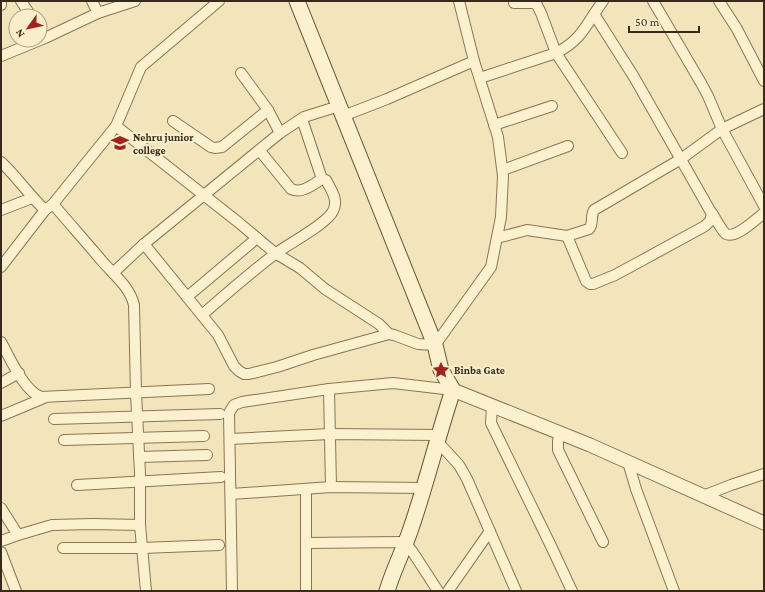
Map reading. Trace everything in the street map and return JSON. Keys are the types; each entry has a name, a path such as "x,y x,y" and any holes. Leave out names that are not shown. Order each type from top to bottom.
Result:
{"main road":[{"path":"297,1 435,345 441,370 453,390 438,438 432,464 405,544 387,591"}],"street":[{"path":"92,1 98,13"},
{"path":"48,33 98,13 135,1"},
{"path":"1,267 116,126 141,67 219,1"},
{"path":"144,244 218,334 236,369 241,373 246,374 277,367 312,355 389,334 418,344 435,345 491,267 500,218 503,170 498,137 474,61 459,1"},
{"path":"480,78 556,54 580,36 603,1"},
{"path":"653,1 704,90 722,129 764,206"},
{"path":"719,1 737,30 764,81"},
{"path":"514,3 533,2 537,5 556,54 622,153"},
{"path":"594,14 634,77 725,233 730,235 737,234 764,213"},
{"path":"1,56 17,48"},
{"path":"113,273 144,244 260,151 280,133 302,119 388,99 474,61"},
{"path":"241,73 268,110 280,133"},
{"path":"494,125 552,106"},
{"path":"497,238 527,230 566,236 590,230 594,210 681,159 722,129 764,109"},
{"path":"173,121 211,147 219,148 268,110"},
{"path":"202,315 275,253 325,220 334,211 336,204 334,195 326,180 322,179 302,119"},
{"path":"116,126 275,253 300,268 325,289 379,324 389,334"},
{"path":"503,170 568,146"},
{"path":"260,151 290,190 304,190 322,179"},
{"path":"1,162 17,178 32,198 49,207 126,286 132,296 134,305 136,393 139,438 140,525 146,591"},
{"path":"1,210 32,198"},
{"path":"566,236 586,281 593,284 615,275 705,226 710,221 712,213"},
{"path":"187,297 257,238"},
{"path":"1,342 31,392 34,395 44,398"},
{"path":"1,382 19,373"},
{"path":"230,591 230,413 237,404 329,389 393,383 453,390 628,462 764,523"},
{"path":"1,416 44,398 209,389"},
{"path":"329,389 331,487"},
{"path":"492,406 492,423 572,591"},
{"path":"54,419 220,414"},
{"path":"560,433 558,450 603,542"},
{"path":"230,439 330,434 438,438 459,465 467,479 516,591"},
{"path":"64,440 204,436"},
{"path":"139,457 207,455"},
{"path":"628,462 636,489 674,591"},
{"path":"703,496 764,474"},
{"path":"77,485 221,477"},
{"path":"231,494 331,487 424,488"},
{"path":"306,489 306,591"},
{"path":"1,508 18,535"},
{"path":"1,542 18,535 52,525 140,525"},
{"path":"448,591 490,531"},
{"path":"306,543 379,541 401,542 412,551 438,591"},
{"path":"63,548 142,548 219,545"},
{"path":"1,552 16,591"}],"place":[{"name":"Nehru junior college","path":"120,143"},
{"name":"Binba Gate","path":"441,370"}]}
